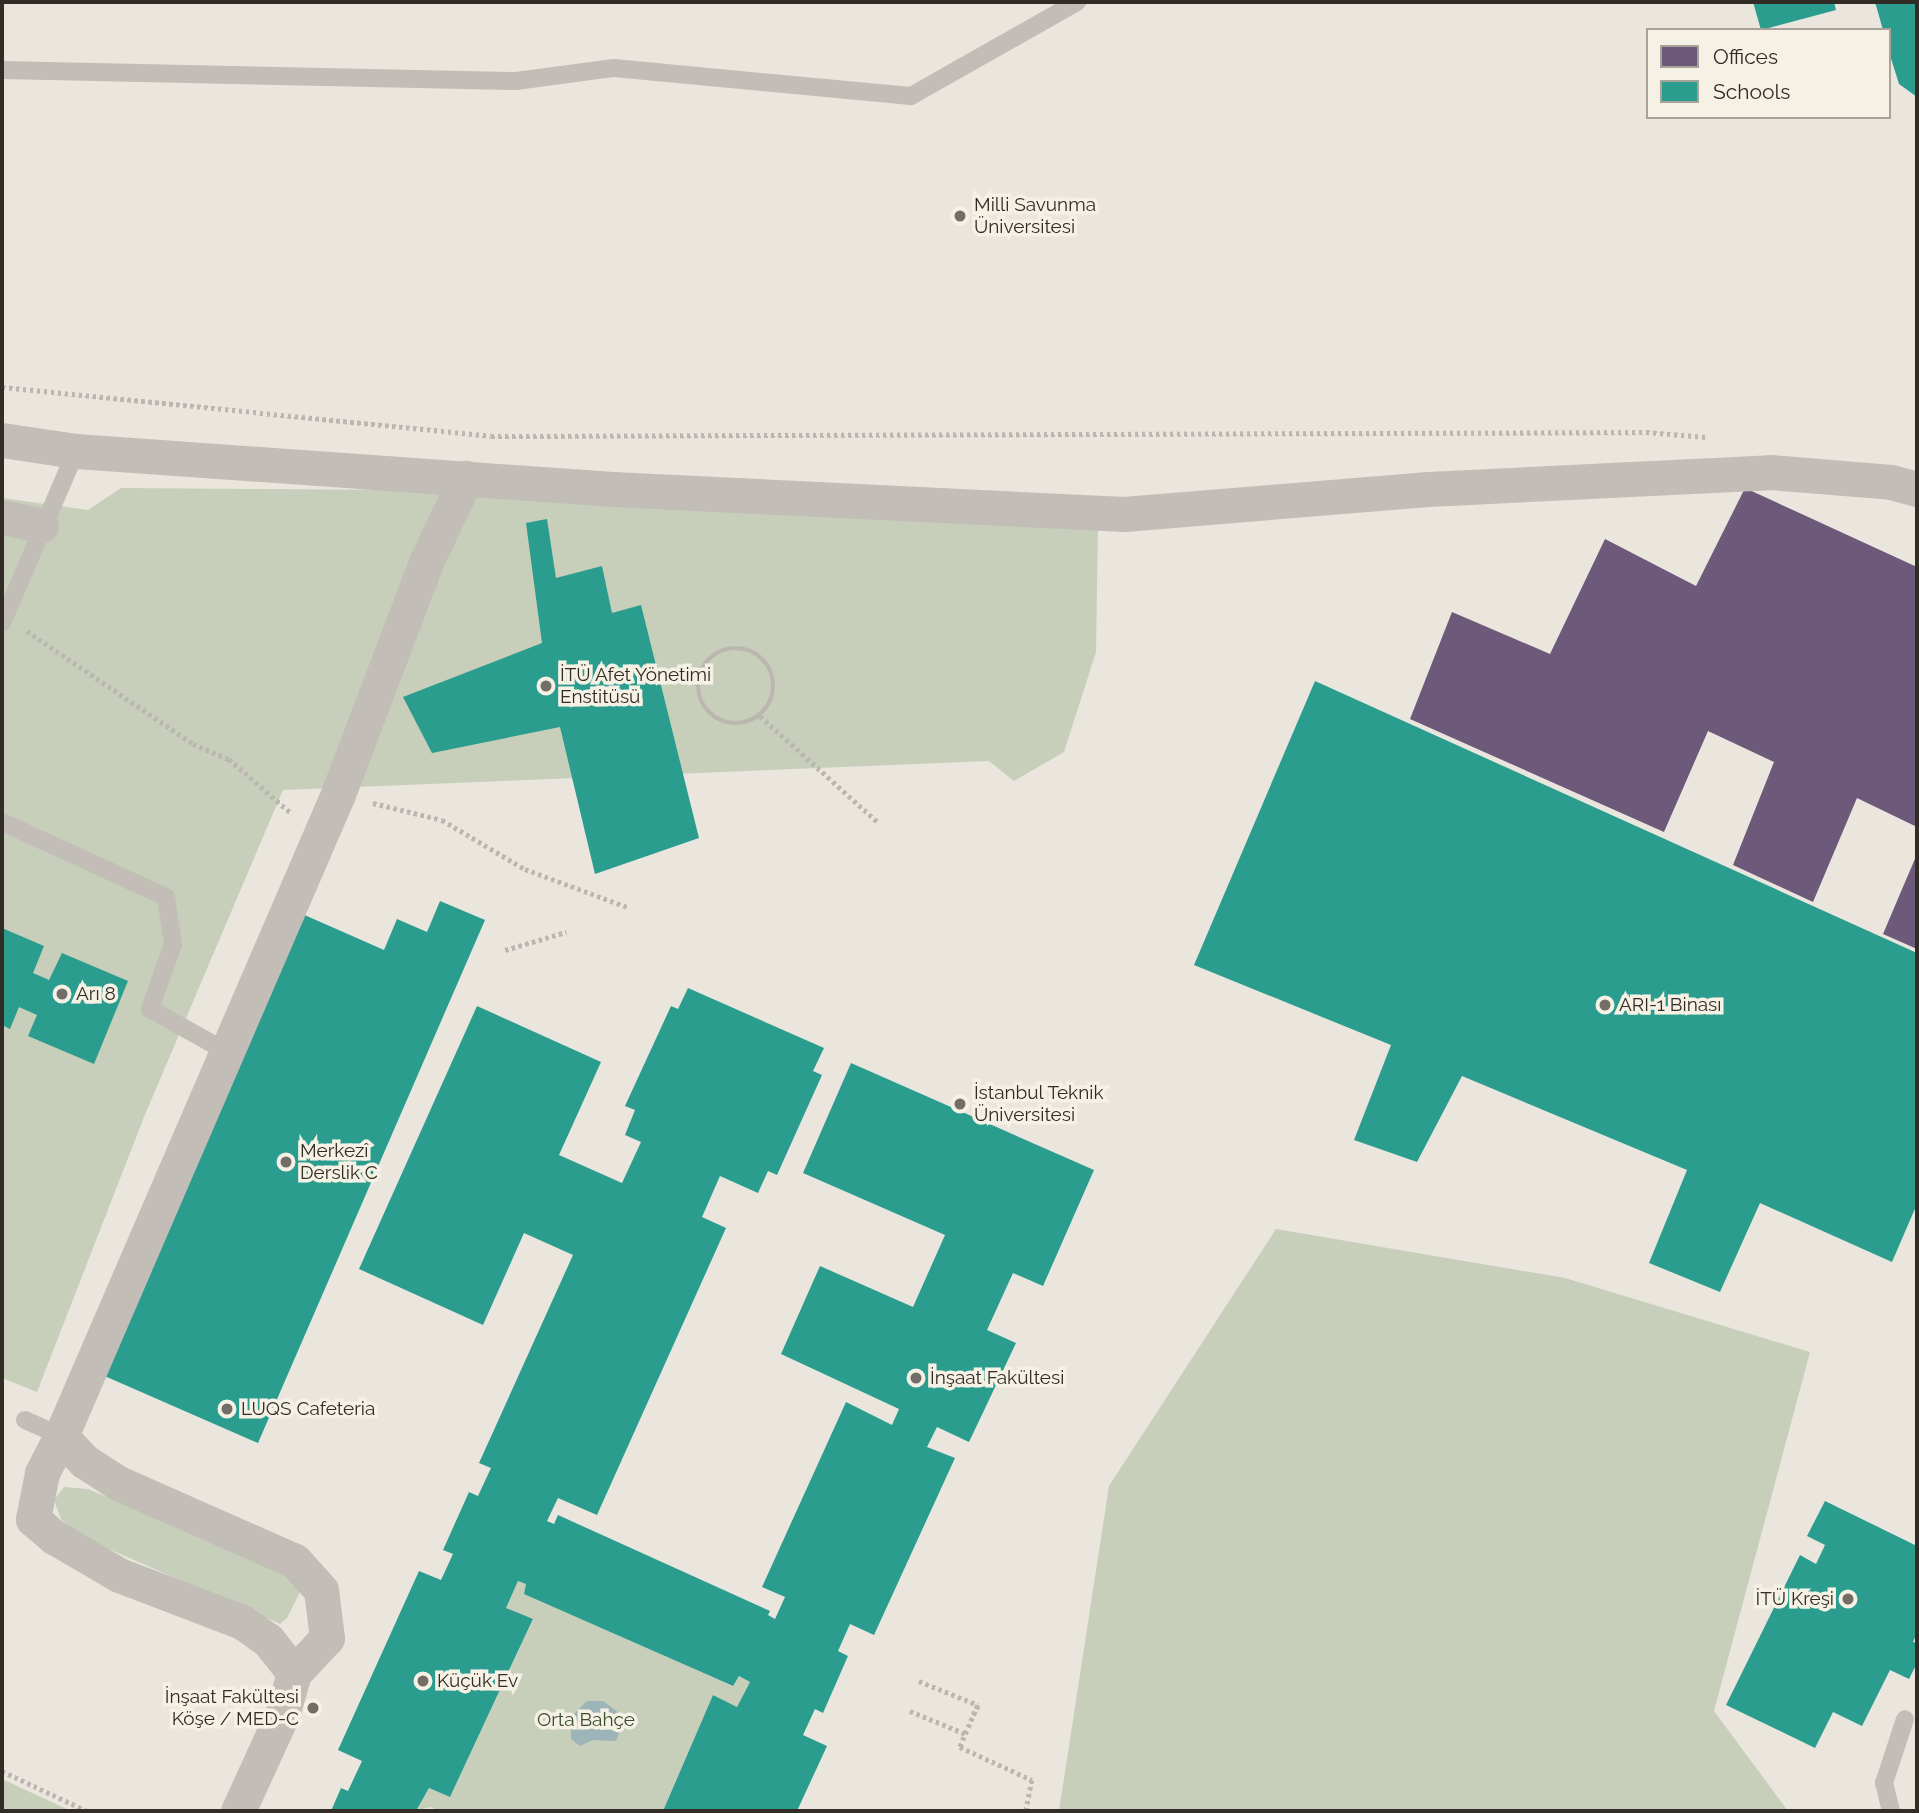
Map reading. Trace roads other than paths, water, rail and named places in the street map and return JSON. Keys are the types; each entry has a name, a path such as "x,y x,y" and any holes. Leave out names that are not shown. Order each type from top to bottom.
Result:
{"street":[{"path":"2,440 76,451 613,489 1124,514 1428,489 1770,472 1891,482 1917,489"},
{"path":"294,1673 268,1640 242,1622 119,1575 54,1537 33,1519 42,1473 61,1436 338,794 427,560 466,478"},
{"path":"2,517 41,525"},
{"path":"61,1436 83,1461 118,1483 295,1561 321,1590 327,1638 294,1673 282,1715 238,1811"}],"lane":[{"path":"2,70 516,81 614,68 911,96 1077,2"},
{"path":"3,620 41,525 76,451"},
{"path":"2,822 166,897 173,944 150,1009 225,1051"},
{"path":"25,1420 61,1436"},
{"path":"1891,1811 1884,1783 1905,1719"}],"water":[{"path":"587,1701 603,1701 619,1713 622,1726 616,1741 593,1740 580,1746 571,1739 571,1717"}],"place":[{"name":"Milli Savunma Üniversitesi","path":"960,216"},
{"name":"İTÜ Afet Yönetimi Enstitüsü","path":"546,686"},
{"name":"Arı 8","path":"62,994"},
{"name":"ARI-1 Binası","path":"1605,1005"},
{"name":"İstanbul Teknik Üniversitesi","path":"960,1104"},
{"name":"Merkezî Derslik C","path":"286,1162"},
{"name":"İnşaat Fakültesi","path":"916,1378"},
{"name":"LUQS Cafeteria","path":"227,1409"},
{"name":"İTÜ Kreşi","path":"1848,1599"},
{"name":"Küçük Ev","path":"423,1681"},
{"name":"İnşaat Fakültesi Köşe / MED-C","path":"313,1708"}],"park label":[{"name":"Orta Bahçe","path":"586,1720"}]}
